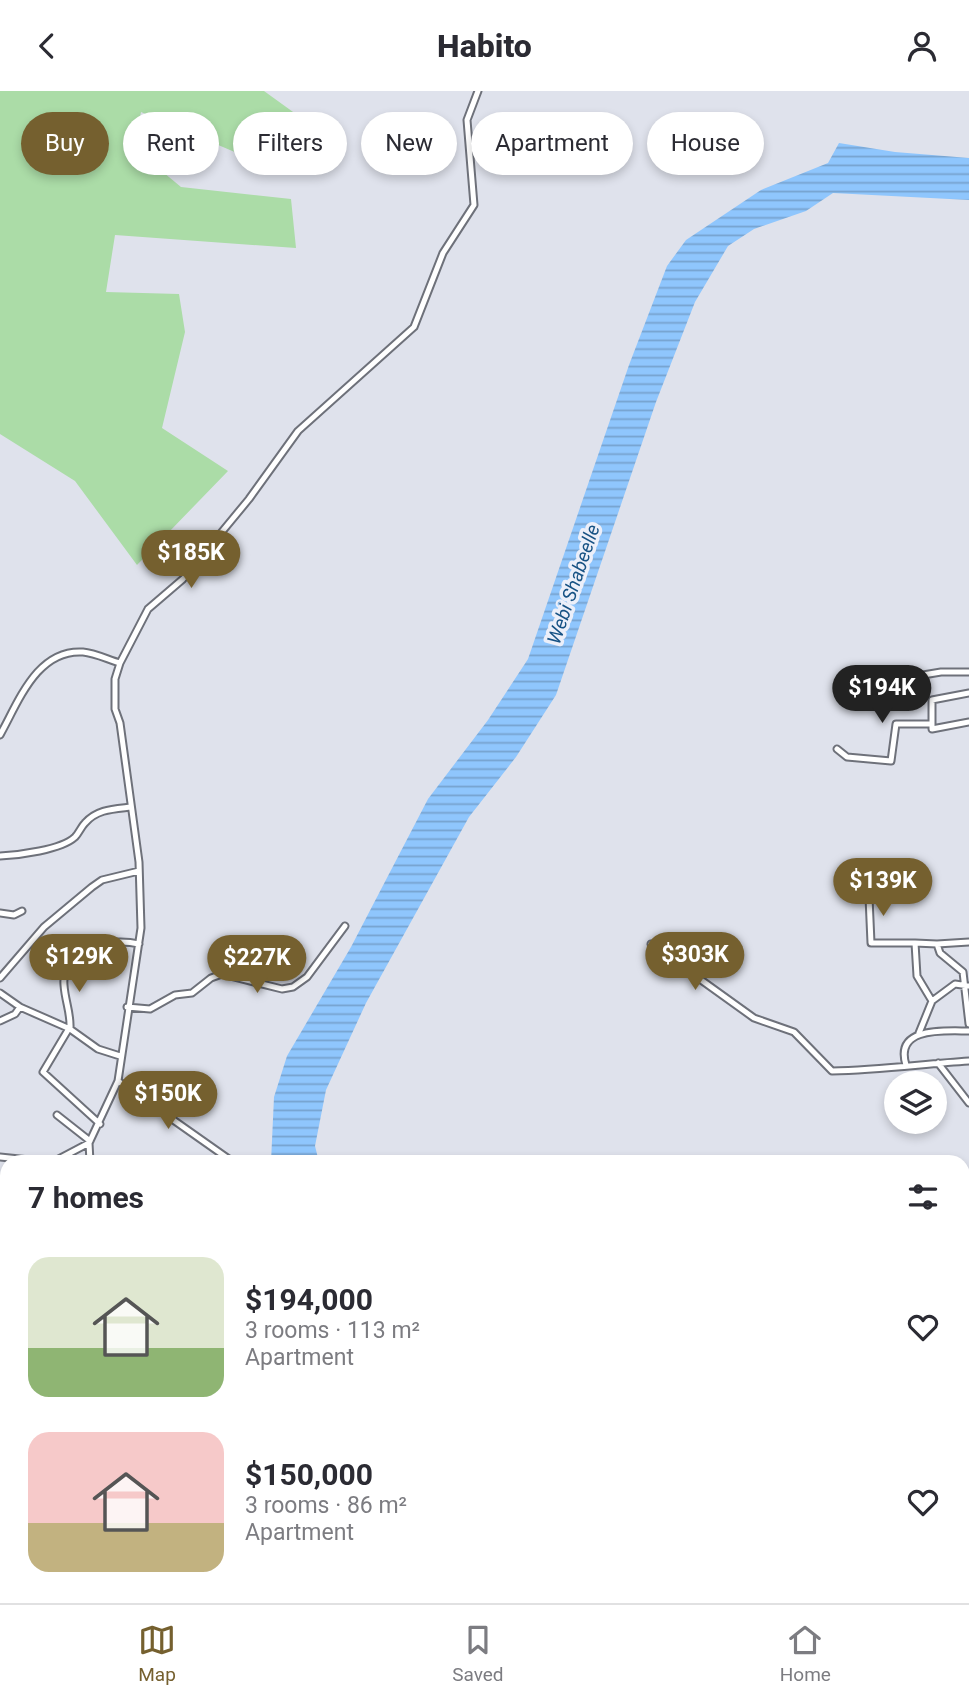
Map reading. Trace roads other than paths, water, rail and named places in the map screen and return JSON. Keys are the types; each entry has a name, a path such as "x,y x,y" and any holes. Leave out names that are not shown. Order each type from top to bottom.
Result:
{"street":[{"path":"90,1155 90,1142 118,1081 127,1007 139,944 139,871 115,709 116,679 120,663 148,609 184,579 249,499 298,431 414,327 443,253 474,205 467,120 478,91"},
{"path":"0,734 29,682 47,661 83,652 120,663"},
{"path":"878,705 893,680 941,672 969,672"},
{"path":"969,693 932,700 932,729 969,722"},
{"path":"837,749 847,757 891,761 896,724 932,724"},
{"path":"0,856 24,855 59,846 76,837 84,824 98,812 131,807"},
{"path":"0,978 44,927 92,887 102,880 139,871"},
{"path":"881,882 883,894 869,897 871,943 969,942"},
{"path":"0,913 14,915 22,911"},
{"path":"127,1007 150,1009 175,995 192,993 211,978 222,974 282,989 293,987 307,977 345,926"},
{"path":"100,1124 43,1072 69,1030 71,1014 64,984 71,959 81,951 108,943 126,941 139,944"},
{"path":"915,943 918,976 922,988 932,1001"},
{"path":"937,943 940,953 962,972 967,986 969,1024"},
{"path":"651,944 754,1018 794,1032 832,1071 887,1070 906,1065 969,1061"},
{"path":"906,1065 902,1054 908,1042 919,1033 932,1001 955,984 967,986"},
{"path":"0,993 20,1007 69,1030 98,1049 120,1056"},
{"path":"0,1021 15,1014 20,1007"},
{"path":"55,1038 69,1030"},
{"path":"919,1033 969,1031"},
{"path":"938,1063 969,1103"},
{"path":"118,1081 223,1155"},
{"path":"57,1115 90,1142"},
{"path":"65,1155 90,1142"}],"water":[{"name":"Webi Shabeelle","path":"839,143 895,152 969,158 969,200 833,193 806,211 754,229 728,246 695,302 656,402 556,695 516,757 469,817 366,1003 326,1090 315,1146 317,1155 271,1155 274,1097 287,1056 351,947 428,799 488,720 528,659 629,365 667,266 686,240 761,190 828,163"}]}
